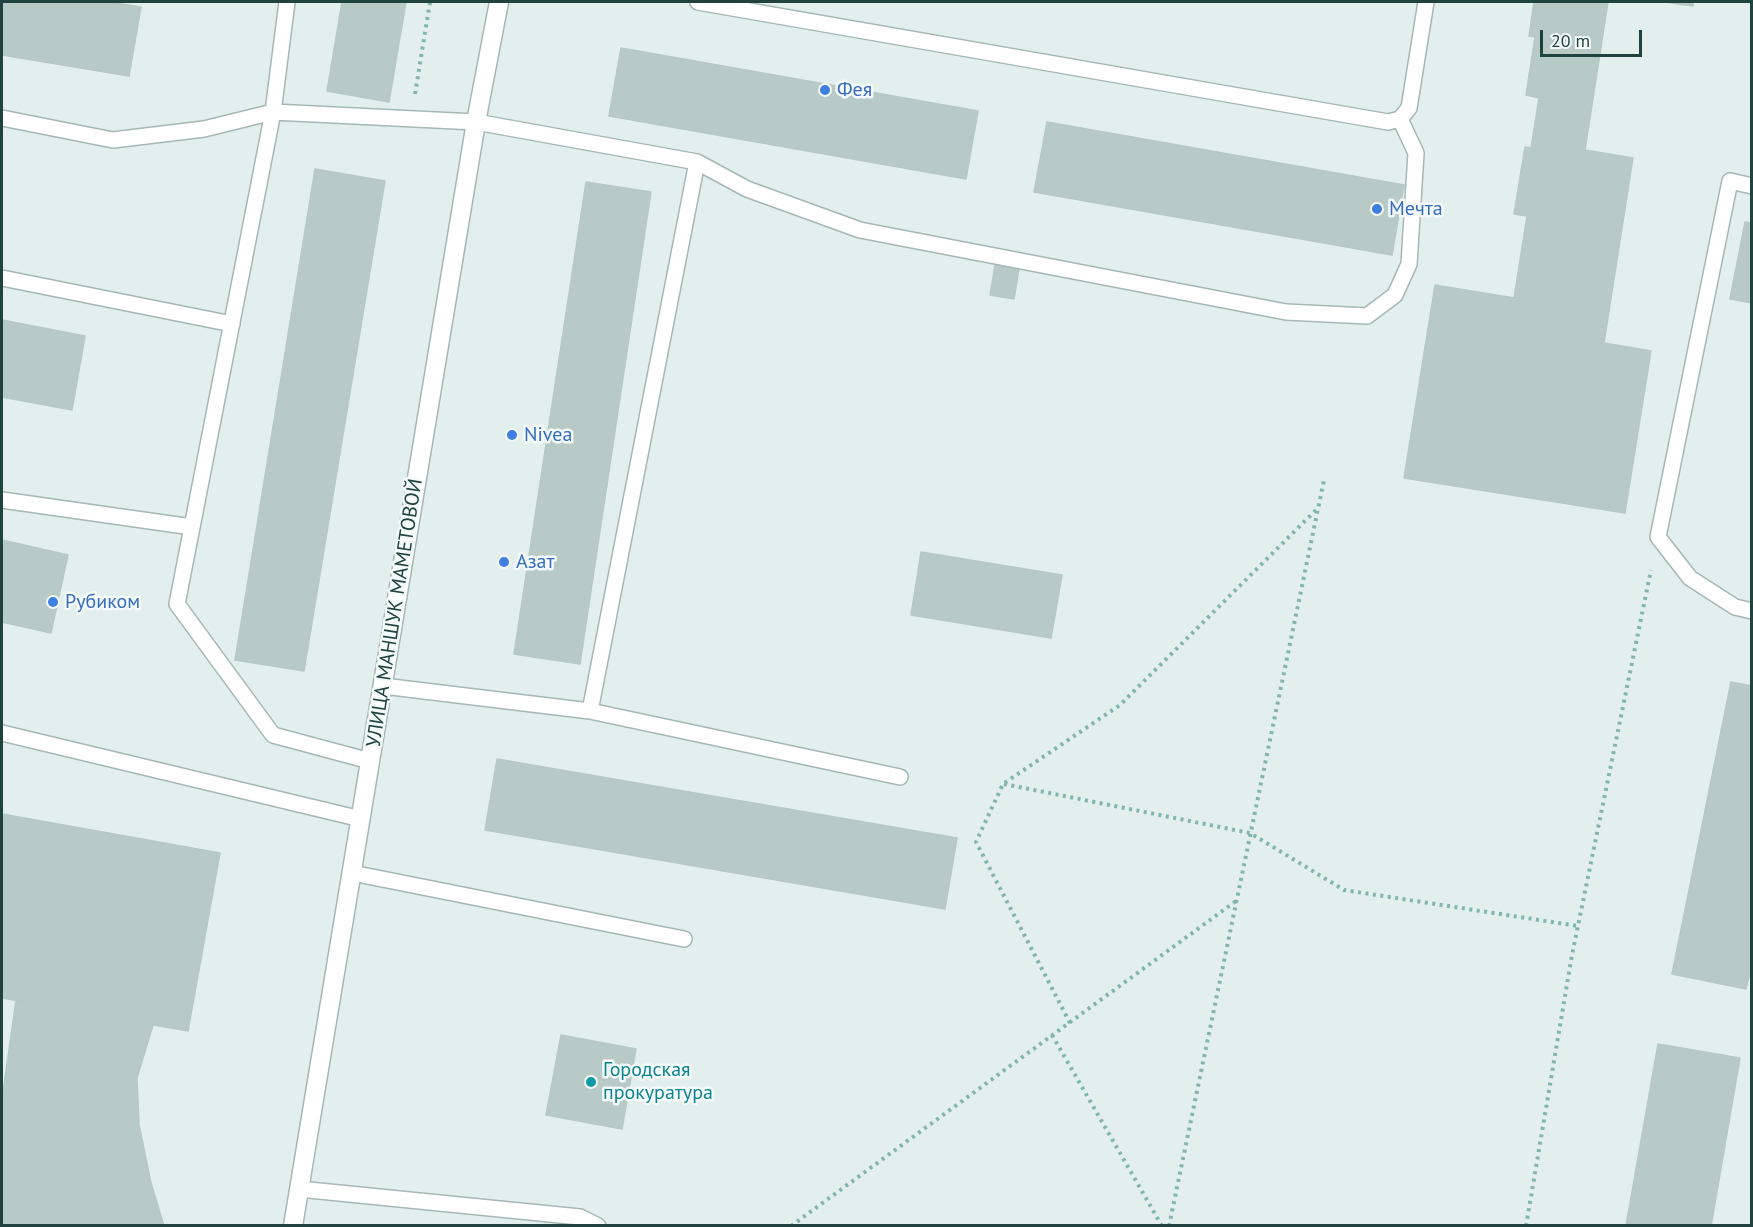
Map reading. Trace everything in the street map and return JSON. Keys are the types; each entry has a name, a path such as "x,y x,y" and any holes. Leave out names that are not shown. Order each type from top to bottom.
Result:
{"street":[{"name":"УЛИЦА МАНШУК МАМЕТОВОЙ","path":"293,1226 476,122 499,2"}],"lane":[{"path":"287,2 273,112 177,604 273,735 370,761"},
{"path":"698,2 1388,122 1400,119 1409,108 1426,2"},
{"path":"2,118 113,140 204,129 273,112 476,122 697,162 747,189 860,230 1286,312 1367,316 1395,295 1409,264 1416,153 1400,119"},
{"path":"590,711 697,162"},
{"path":"1752,186 1730,181 1658,537 1690,578 1735,607 1752,611"},
{"path":"2,278 232,324"},
{"path":"2,500 192,527"},
{"path":"383,686 590,711 900,777"},
{"path":"2,733 361,819"},
{"path":"352,873 684,939"},
{"path":"299,1189 580,1218 598,1226"}],"path":[{"path":"411,119 430,2"},
{"path":"1169,1226 1324,480"},
{"path":"1070,1023 976,842 1003,784 1120,705 1318,509"},
{"path":"1526,1226 1578,926 1658,537"},
{"path":"1003,784 1250,833 1344,890 1578,926"},
{"path":"791,1226 1236,901"},
{"path":"1052,1035 1162,1226"}],"building":[{"path":"2,2 110,2 141,7 129,76 2,55"},
{"path":"342,2 406,2 389,102 327,91"},
{"path":"1534,2 1608,2 1585,150 1633,158 1604,343 1651,351 1625,513 1404,478 1435,285 1514,298 1527,216 1514,214 1525,147 1531,148 1539,98 1526,95 1535,37 1529,36"},
{"path":"1664,2 1693,2 1693,6"},
{"path":"621,48 978,111 966,179 609,116"},
{"path":"1047,122 1404,185 1392,255 1034,192"},
{"path":"315,169 385,181 304,671 235,660"},
{"path":"586,182 651,192 580,664 514,654"},
{"path":"1745,222 1752,223 1752,303 1730,299"},
{"path":"995,265 1019,269 1014,299 990,295"},
{"path":"2,320 85,336 72,410 2,397"},
{"path":"2,540 68,555 51,633 2,622"},
{"path":"921,552 1062,575 1051,638 911,615"},
{"path":"1731,682 1752,686 1752,964 1746,989 1672,974"},
{"path":"497,759 957,838 945,909 485,830"},
{"path":"2,814 220,853 188,1031 2,998"},
{"path":"16,1000 153,1025 137,1078 139,1125 151,1183 164,1226 2,1226 2,1099"},
{"name":"Городская прокуратура","path":"561,1035 636,1049 622,1129 546,1115"},
{"path":"1658,1044 1740,1058 1711,1226 1626,1226"}],"place":[{"name":"Фея","path":"825,90"},
{"name":"Мечта","path":"1377,209"},
{"name":"Nivea","path":"512,435"},
{"name":"Азат","path":"504,562"},
{"name":"Рубиком","path":"53,602"},
{"name":"Городская прокуратура","path":"591,1082"}]}
